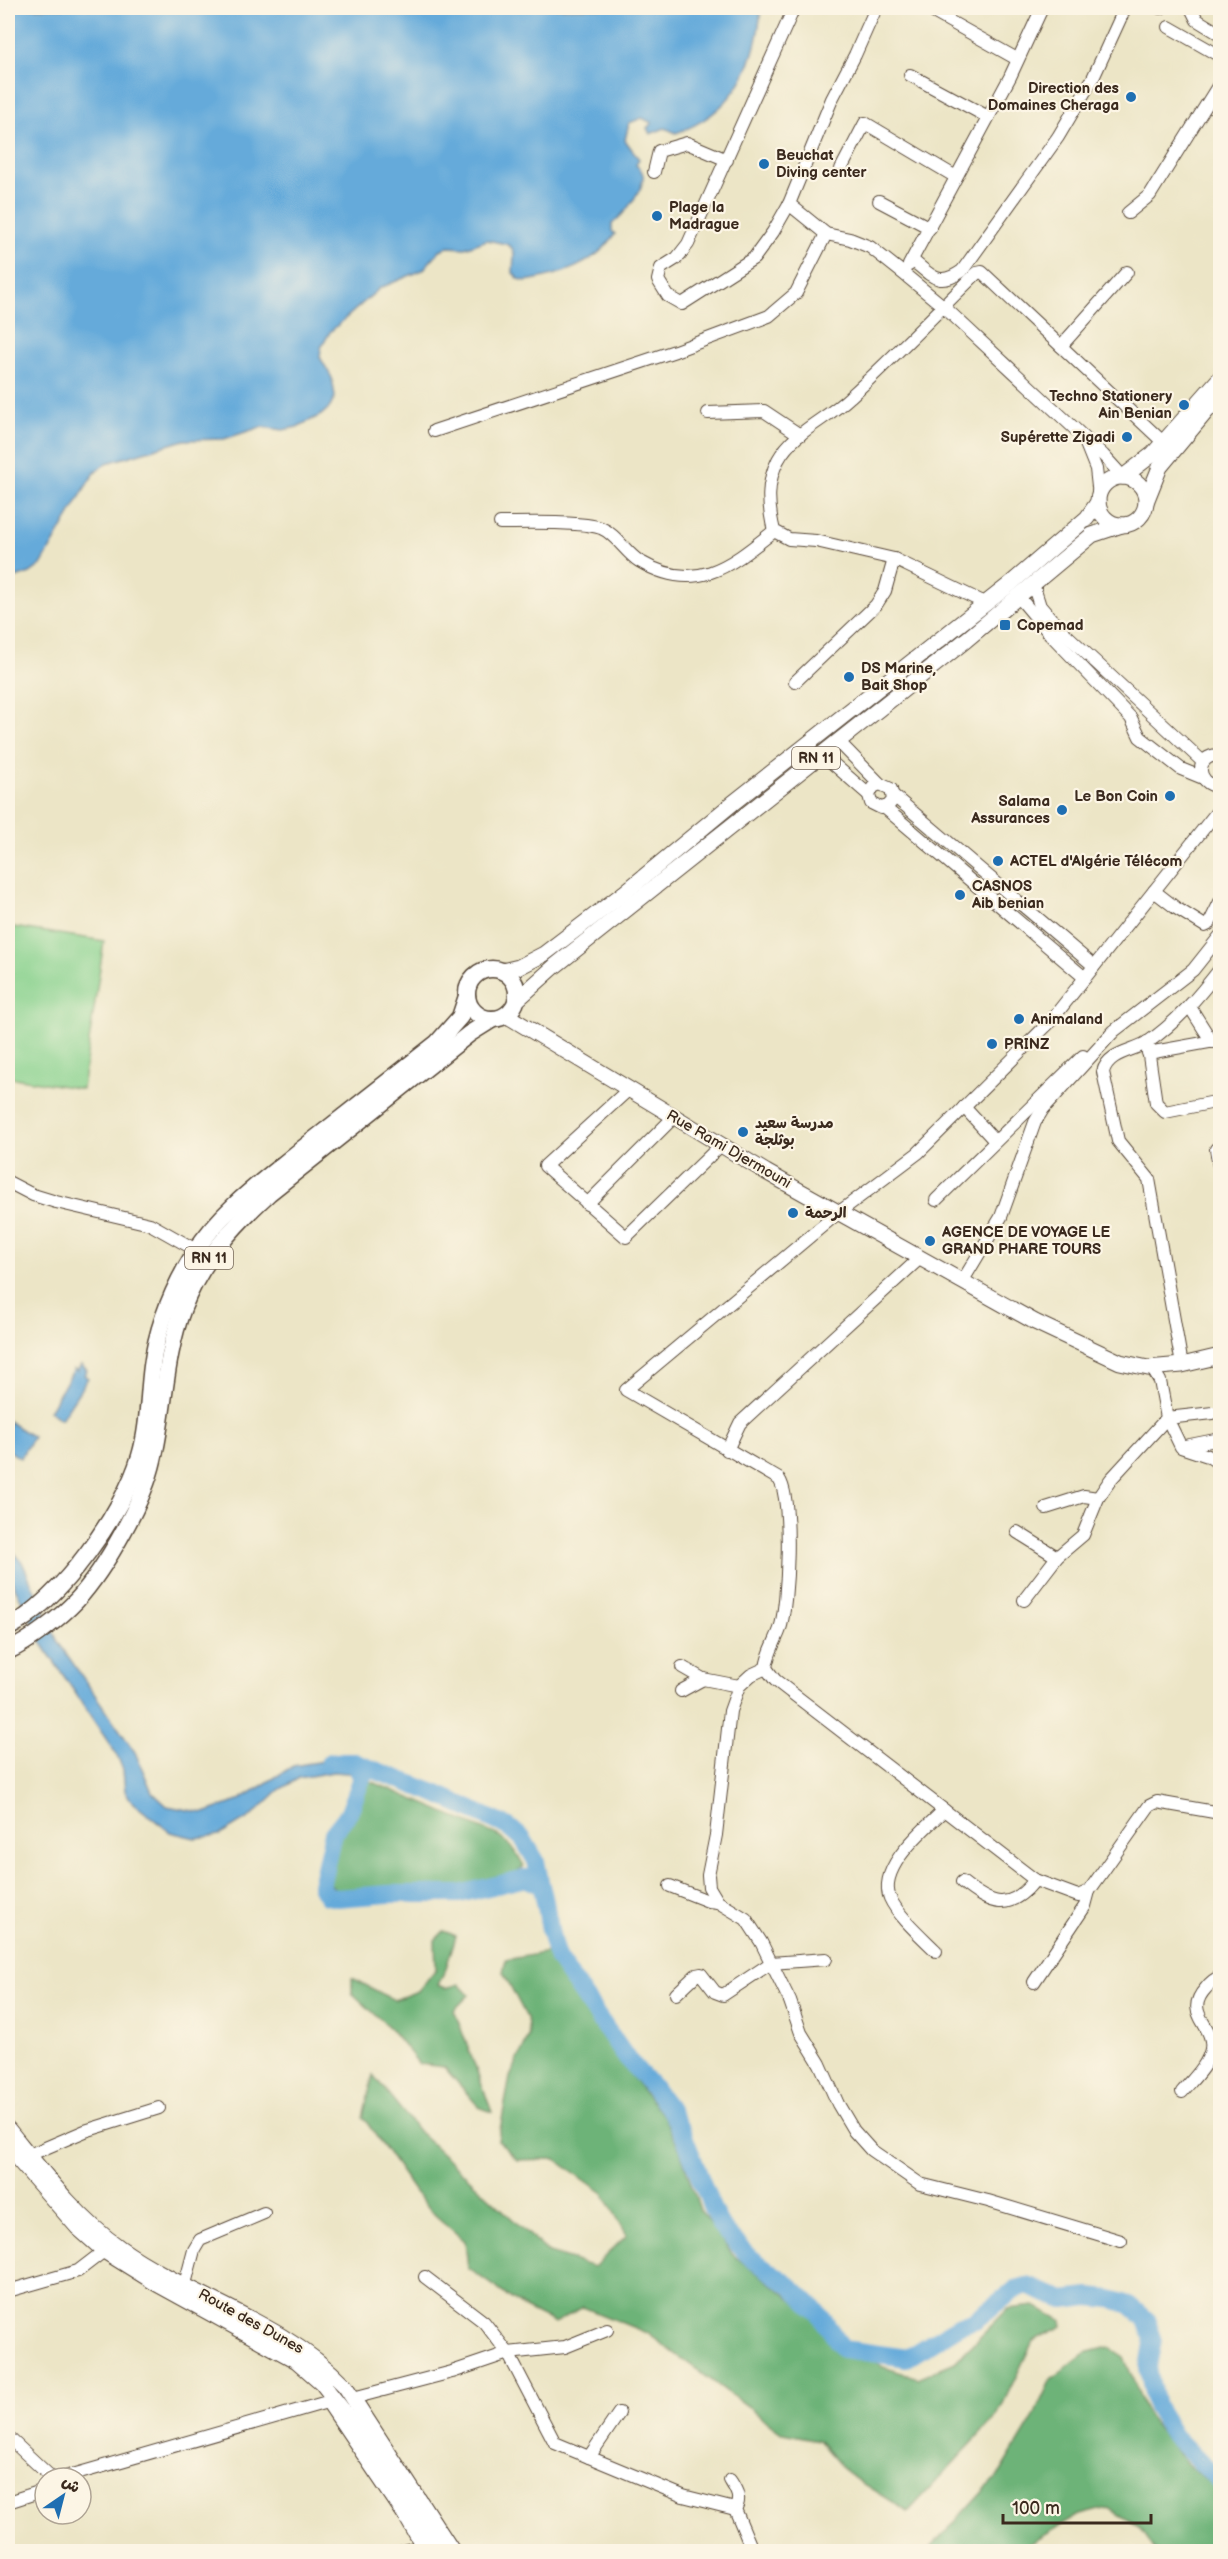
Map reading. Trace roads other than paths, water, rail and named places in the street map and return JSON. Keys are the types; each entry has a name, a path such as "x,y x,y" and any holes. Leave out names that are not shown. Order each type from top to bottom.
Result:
{"highway":[{"path":"485,970 502,971 515,984 516,1001 499,1017 478,1015 469,1004 467,996 472,980 485,970"},
{"name":"RN 11","path":"9,1628 63,1585 118,1508 140,1457 147,1424 152,1364 168,1303 196,1250 218,1221 256,1186 437,1043 460,1017 467,996"},
{"name":"RN 11","path":"15,1648 76,1600 98,1572 131,1517 153,1463 168,1358 183,1308 201,1271 218,1245 269,1193 469,1034 499,1017"}],"main road":[{"path":"1123,477 1164,442 1221,378"},
{"path":"1146,504 1144,491 1140,486 1130,478 1123,477 1106,484 1099,499 1103,515 1108,520 1122,525 1138,519 1146,504 1160,467 1221,395"},
{"name":"RN 11","path":"502,971 519,967 544,954 987,604 1087,518 1099,499"},
{"name":"RN 11","path":"516,1001 555,966 822,754 1092,534 1122,525"},
{"name":"Rue Rami Djermouni","path":"499,1017 962,1282 1035,1322 1120,1362 1152,1368 1182,1365 1221,1356"},
{"name":"Route des Dunes","path":"8,2129 76,2210 121,2249 303,2350 325,2365 352,2398 453,2552"},
{"name":"Route des Dunes","path":"8,2148 78,2228 104,2251 157,2284 297,2361 321,2382 357,2428 438,2552"}],"street":[{"path":"794,8 688,244 676,258 661,268 658,280 668,296 682,304 753,258 773,232 789,204 832,99 876,8"},
{"path":"926,8 1017,59"},
{"path":"904,274 988,117 1042,8"},
{"path":"912,260 935,279 950,280 962,271 1058,137 1093,78 1125,8"},
{"path":"1191,8 1197,20 1221,34"},
{"path":"1169,27 1221,56"},
{"path":"910,75 988,117"},
{"path":"1128,213 1150,195 1221,83"},
{"path":"841,169 865,123 956,177"},
{"path":"654,172 659,151 687,143 727,160"},
{"path":"879,201 930,228"},
{"path":"789,204 826,234 850,238 870,247 904,274 943,306 1123,477"},
{"path":"434,431 675,351 769,316 796,293 826,234"},
{"path":"987,604 894,559 816,542 789,539 774,531 769,509 770,481 779,459 800,435 848,399 977,273 982,272 1164,442"},
{"path":"1060,346 1127,272"},
{"path":"708,413 764,411 800,435"},
{"path":"1078,433 1092,456 1096,469 1099,499"},
{"path":"500,523 601,528 638,560 681,576 698,577 718,570 745,554 774,531"},
{"path":"795,682 876,604 885,591 894,559"},
{"path":"1033,584 1040,606 1058,627 1203,762"},
{"path":"1018,596 1050,634 1129,714 1140,736 1181,770 1203,778"},
{"path":"838,741 880,784 888,786 894,796 1094,966"},
{"path":"822,754 869,795 874,806 885,808 1085,978"},
{"path":"1221,755 1212,755 1203,762 1201,770 1208,784 1221,787"},
{"path":"869,795 873,788 880,784"},
{"path":"885,808 894,796"},
{"path":"1089,1892 1078,1896 1035,1880 775,1680 766,1668 768,1654 780,1629 787,1598 787,1510 784,1486 779,1479 626,1390 838,1213 918,1153 1049,1023 1221,808"},
{"path":"1154,891 1205,926 1209,924 1221,902"},
{"path":"1014,899 1024,926"},
{"path":"962,1282 1001,1217 1035,1122 1042,1109 1114,1031 1193,970 1221,936"},
{"path":"1147,1048 1190,1006 1221,969"},
{"path":"1190,1006 1216,1041"},
{"path":"1182,1365 1149,1179 1118,1142 1103,1072 1105,1065 1116,1056 1147,1048 1216,1041"},
{"path":"1147,1048 1156,1103 1165,1112 1221,1101"},
{"path":"936,1200 1079,1058 1096,1050"},
{"path":"628,1090 545,1166 626,1237 721,1145"},
{"path":"964,1107 995,1141"},
{"path":"587,1204 674,1118"},
{"path":"1221,1148 1216,1149 1221,1172"},
{"path":"8,1182 33,1195 56,1202 150,1224 196,1250"},
{"path":"727,1450 740,1423 920,1258"},
{"path":"1152,1368 1160,1381 1167,1418 1181,1447 1208,1456 1221,1464"},
{"path":"1024,1600 1057,1557 1083,1535 1098,1498 1112,1479 1167,1418 1214,1413"},
{"path":"1181,1447 1221,1439"},
{"path":"1046,1508 1084,1496 1098,1498"},
{"path":"1017,1532 1057,1557"},
{"path":"682,1666 703,1679 739,1686"},
{"path":"718,1902 709,1887 708,1875 716,1835 730,1711 739,1686 751,1675 766,1668"},
{"path":"681,1691 703,1679"},
{"path":"1034,1982 1085,1906 1089,1892 1149,1806 1157,1802 1221,1813"},
{"path":"936,1951 910,1924 890,1898 889,1881 900,1853 944,1810"},
{"path":"962,1882 984,1899 1001,1903 1013,1900 1026,1891 1035,1880"},
{"path":"670,1886 708,1901 718,1902 746,1919 762,1942 790,2001 801,2033 820,2064 838,2104 854,2131 871,2150 920,2184 988,2201 1121,2241"},
{"path":"676,1994 696,1975 701,1974 708,1986 723,1995 771,1963 826,1959"},
{"path":"1182,2092 1207,2060 1211,2051 1211,2043 1197,2010 1197,2001 1215,1978 1221,1977"},
{"path":"29,2155 85,2132 159,2108"},
{"path":"186,2284 194,2250 200,2240 264,2213"},
{"path":"8,2291 78,2271 104,2251"},
{"path":"425,2277 484,2322 508,2353 555,2443 683,2496 735,2509"},
{"path":"352,2398 452,2372 508,2353 565,2347 607,2330"},
{"path":"93,2469 327,2402 424,2549 399,2552"},
{"path":"589,2457 619,2413"},
{"path":"8,2437 39,2466"},
{"path":"730,2480 738,2493 739,2503 735,2509"},
{"path":"8,2502 33,2494"},
{"path":"735,2509 753,2552"}],"water":[{"path":"8,8 761,8 759,29 748,67 727,100 713,113 676,133 665,128 650,134 647,128 652,123 642,118 629,123 625,140 639,159 636,165 642,172 642,185 627,208 612,224 612,231 615,234 598,254 564,272 526,281 519,279 513,273 514,254 512,248 506,244 487,240 465,248 448,247 440,250 423,270 380,288 330,332 321,348 320,357 332,378 335,397 330,407 321,415 297,427 283,430 261,427 224,439 184,440 107,463 97,470 89,481 41,565 30,573 8,580"},
{"path":"81,1365 87,1370 84,1375 88,1378 61,1419 49,1411 74,1369 77,1371"},
{"path":"8,1421 33,1437 20,1458 8,1450"},
{"path":"8,1545 22,1562 58,1642 135,1752 152,1792 167,1806 204,1813 238,1801 293,1766 341,1758 354,1762 360,1774 333,1772 299,1778 279,1790 253,1815 220,1835 195,1838 170,1832 133,1803 125,1791 123,1770 117,1755 43,1645 8,1573"}],"waterway":[{"path":"330,1762 354,1762 362,1778 349,1813 333,1833 321,1886 327,1896 337,1898 388,1894 459,1894 526,1878 541,1886 558,1959 628,2060 669,2108 684,2136 721,2227 750,2257 792,2287 818,2312 843,2349 907,2358 960,2325 975,2320 1016,2289 1027,2286 1063,2300 1089,2297 1111,2299 1130,2305 1146,2319 1153,2338 1148,2368 1156,2407 1174,2436 1220,2482"},
{"path":"354,1762 437,1794 509,1827 523,1839 536,1861 541,1886"}],"place":[{"name":"Direction des Domaines Cheraga","path":"1131,97"},
{"name":"Beuchat Diving center","path":"764,164"},
{"name":"Plage la Madrague","path":"657,216"},
{"name":"Techno Stationery Ain Benian","path":"1184,405"},
{"name":"Supérette Zigadi","path":"1127,437"},
{"name":"Copemad","path":"1005,625"},
{"name":"DS Marine, Bait Shop","path":"849,677"},
{"name":"Le Bon Coin","path":"1170,796"},
{"name":"Salama Assurances","path":"1062,810"},
{"name":"ACTEL d'Algérie Télécom","path":"998,861"},
{"name":"CASNOS Aib benian","path":"960,895"},
{"name":"Animaland","path":"1019,1019"},
{"name":"PRINZ","path":"992,1044"},
{"name":"مدرسة سعيد بوثلجة","path":"743,1132"},
{"name":"الرحمة","path":"793,1213"},
{"name":"AGENCE DE VOYAGE LE GRAND PHARE TOURS","path":"930,1241"}]}
